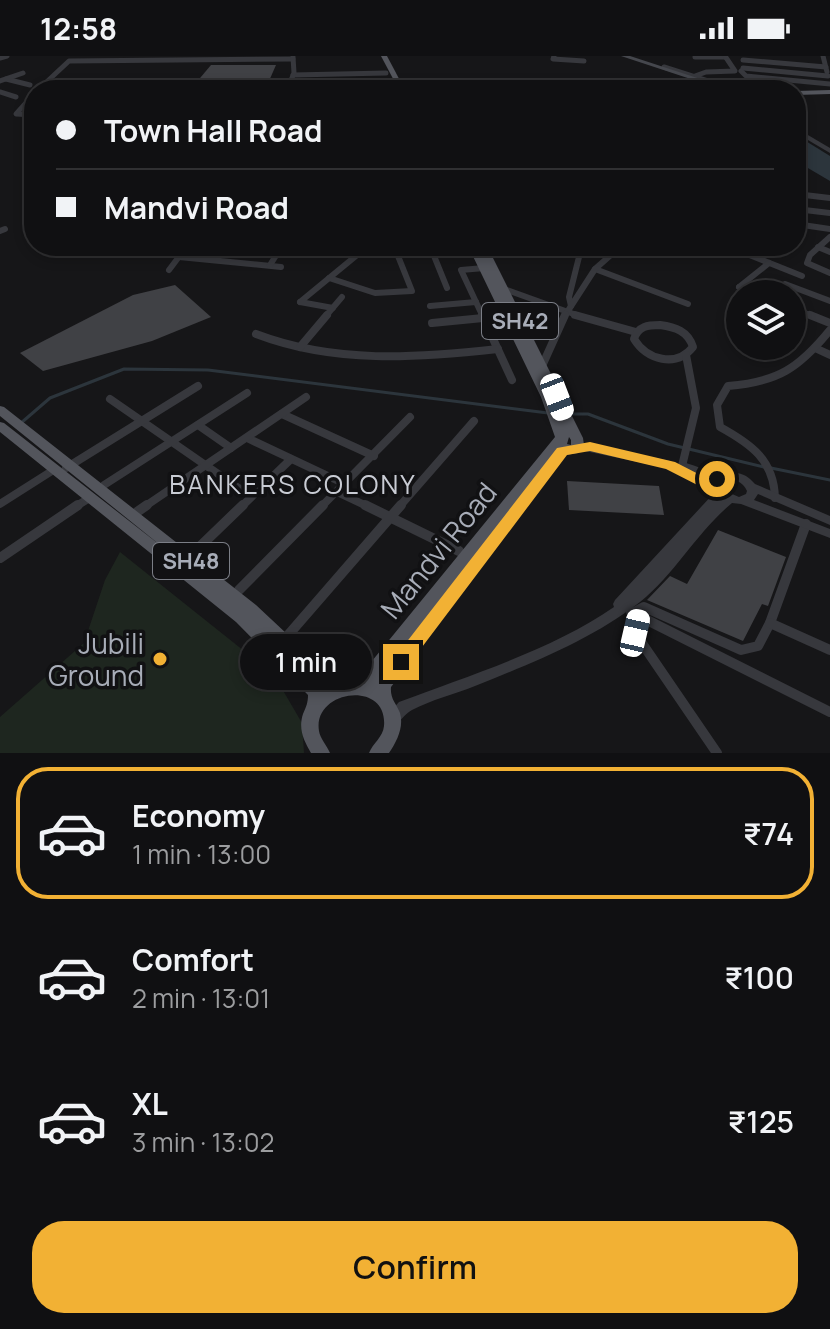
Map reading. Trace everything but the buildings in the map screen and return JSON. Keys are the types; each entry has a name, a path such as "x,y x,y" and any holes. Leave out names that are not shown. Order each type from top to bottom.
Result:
{"main road":[{"path":"381,56 390,80"},
{"path":"381,56 396,80"},
{"path":"626,56 702,80"},
{"path":"806,91 829,89"},
{"name":"SH42","path":"478,256 552,397"},
{"name":"SH42","path":"487,256 542,366 569,438"},
{"name":"SH48","path":"2,418 91,497 183,562"},
{"name":"Mandvi Road","path":"316,706 328,694 369,677 569,438"},
{"name":"Mandvi Road","path":"384,750 392,707 383,685 569,438"},
{"name":"SH48","path":"61,469 183,562 241,617 329,684 348,687"},
{"name":"SH48","path":"279,645 316,692 316,706"},
{"path":"348,687 369,689 392,707"},
{"path":"316,706 310,729 319,752"}],"street":[{"path":"0,58 7,56"},
{"path":"554,56 553,59 584,61"},
{"path":"626,56 705,80"},
{"path":"694,76 706,72 735,71 725,56 695,57"},
{"path":"806,84 829,89 825,57 816,56"},
{"path":"47,80 69,61 293,58 291,80"},
{"path":"743,60 826,67"},
{"path":"782,64 784,79"},
{"path":"788,80 746,76 742,70 828,76"},
{"path":"294,72 386,73"},
{"path":"3,80 23,73"},
{"path":"3,80 24,84"},
{"path":"0,92 16,97"},
{"path":"806,136 830,151"},
{"path":"806,195 830,198"},
{"path":"806,210 830,213"},
{"path":"806,225 830,229"},
{"path":"830,237 807,263 830,273"},
{"path":"818,247 830,252"},
{"path":"169,270 179,256"},
{"path":"214,256 281,267"},
{"path":"270,265 276,256"},
{"path":"333,308 300,302 356,256"},
{"path":"329,278 375,293 412,291 398,256"},
{"path":"434,256 447,288"},
{"path":"542,366 569,310 595,269 608,256"},
{"path":"752,256 802,276"},
{"path":"569,310 569,297 579,257"},
{"path":"748,280 769,263"},
{"path":"484,268 461,270 512,380"},
{"path":"595,269 688,304"},
{"path":"504,289 636,332 654,325 677,329 693,344 686,355 696,408 682,466"},
{"path":"806,292 830,301"},
{"path":"300,347 342,297"},
{"path":"430,306 476,302"},
{"path":"806,314 830,323"},
{"path":"432,323 483,318"},
{"path":"775,498 771,470 749,443 720,427 715,412 720,395 728,386 759,385 778,377 805,361 830,330"},
{"path":"636,332 635,343 647,354 665,359 686,355"},
{"path":"256,334 276,343 342,354 421,357 498,349"},
{"path":"815,348 830,355"},
{"path":"0,504 198,386"},
{"path":"104,485 247,393"},
{"path":"137,512 306,397"},
{"path":"110,399 250,496"},
{"path":"282,414 374,456"},
{"path":"239,590 410,417"},
{"path":"279,645 474,421"},
{"path":"198,425 231,448"},
{"path":"247,438 345,484"},
{"path":"569,438 721,477 740,477 752,487 830,521"},
{"path":"569,438 670,465 722,494 830,534"},
{"path":"183,562 291,459"},
{"path":"721,477 716,483 722,494"},
{"path":"744,501 752,494 752,487"},
{"path":"337,492 459,551"},
{"path":"626,613 722,494"},
{"path":"0,558 91,497"},
{"path":"392,707 519,661 644,607 741,650 758,646 770,623 806,524"},
{"path":"626,613 830,712"},
{"path":"626,613 635,633 717,753"},
{"path":"770,623 830,650"}],"shaded area":[{"path":"806,141 830,156 830,181 806,167"},
{"name":"Jubili Ground","path":"120,552 274,675 302,723 304,753 0,753 0,717 84,643 105,580"}],"waterway":[{"path":"21,423 50,398 124,369 208,370 548,413"},
{"path":"567,414 588,414 668,444 764,467"},
{"path":"771,468 830,480"}],"place":[{"name":"Jubili Ground","path":"160,659"}],"district":[{"name":"BANKERS COLONY","path":"293,484"}],"route":[{"path":"401,662 562,451 579,446 590,447 670,465 717,490 717,479"}]}
